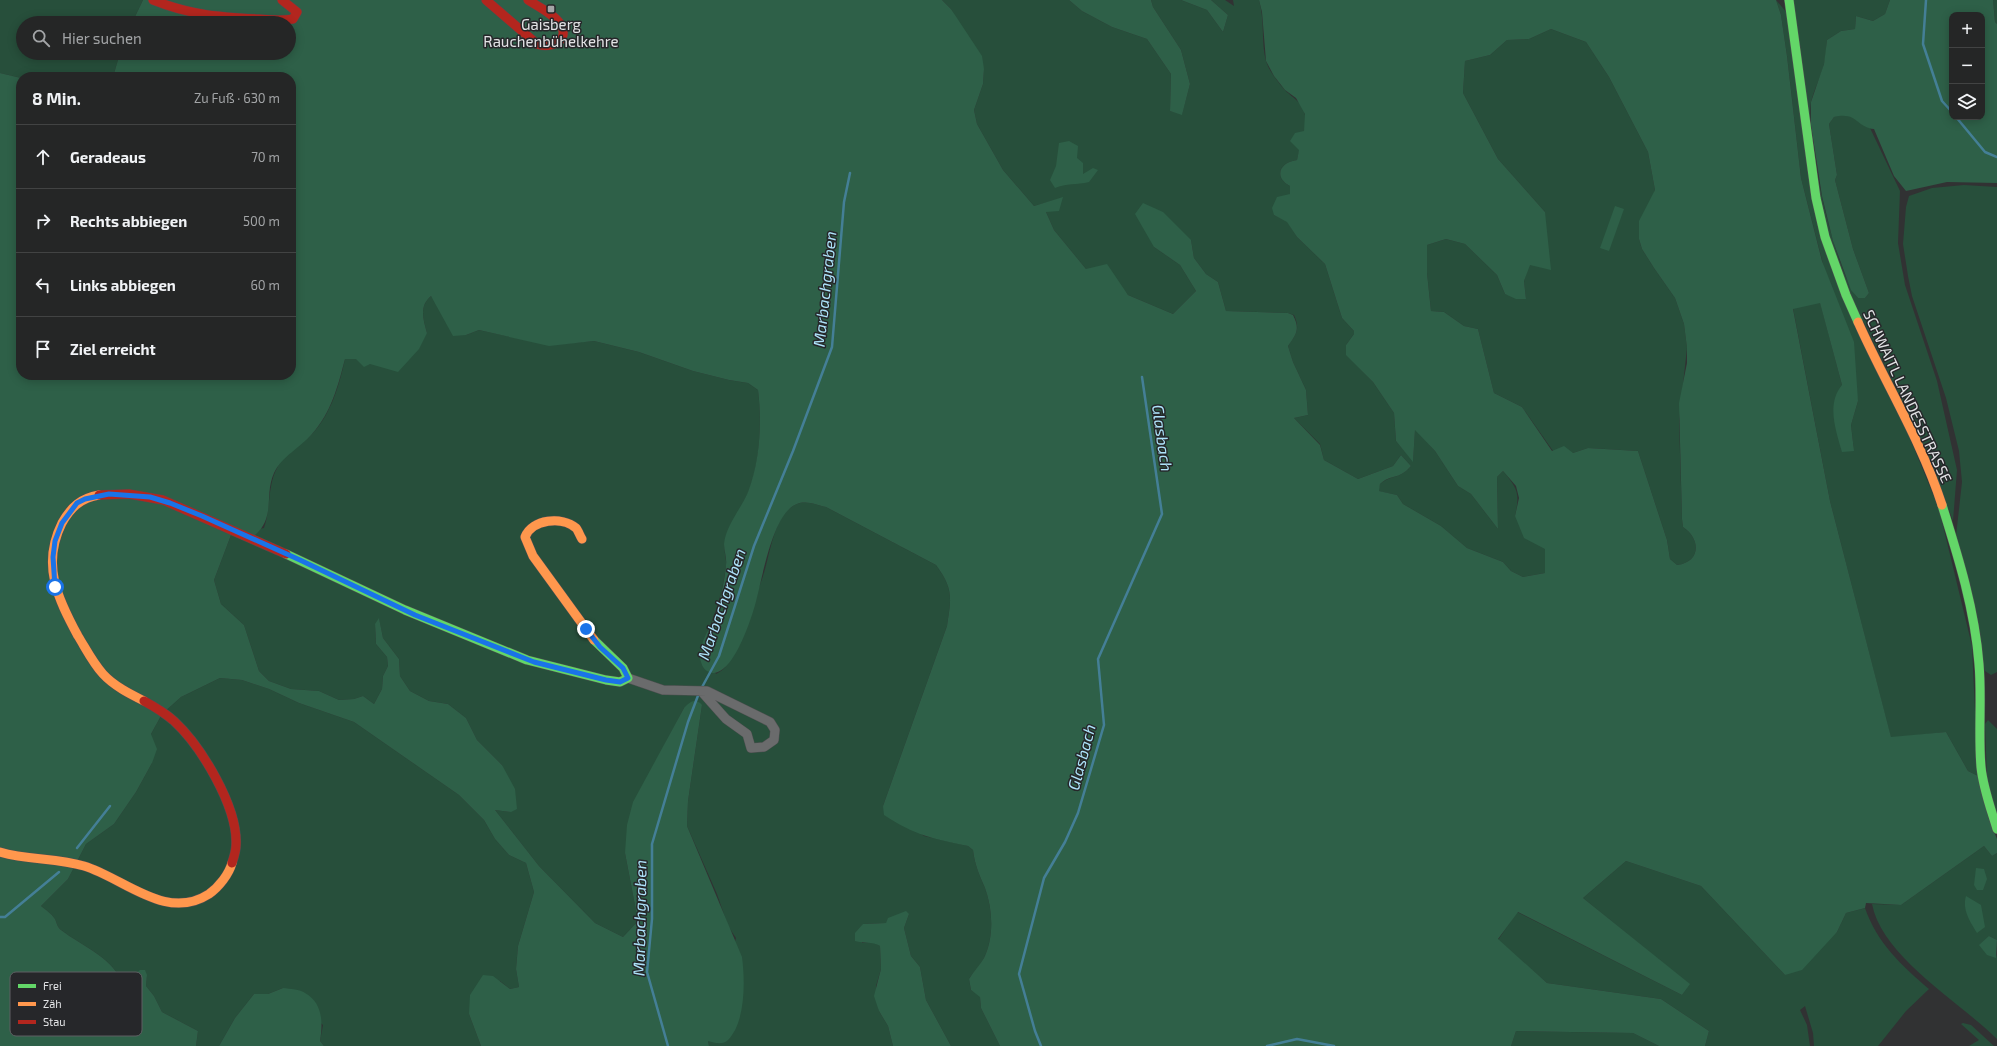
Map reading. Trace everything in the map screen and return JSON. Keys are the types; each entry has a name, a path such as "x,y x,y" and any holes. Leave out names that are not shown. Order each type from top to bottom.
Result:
{"street":[{"path":"154,0 189,14 202,16"},
{"path":"282,0 294,9 297,13 295,16"},
{"path":"486,0 538,44 550,47 557,43 563,30 555,18 528,0"},
{"name":"SCHWAITL LANDESSTRASSE","path":"1788,0 1816,198 1825,237 1846,295 1862,331 1913,432 1931,472 1956,550 1970,609 1979,664 1979,743 1981,769 1987,797 1997,829"},
{"path":"0,852 21,857 67,861 87,866 112,877 143,895 160,901 175,903 193,901 212,891 224,879 233,857 235,834 229,806 221,788 192,743 176,721 165,712 111,682 102,673 91,658 59,601 53,571 55,541 60,527 69,512 77,503 85,499 118,494 143,496 163,500 300,560 404,610 527,660 606,680 620,682 628,678"},
{"path":"582,539 576,528 557,520 533,527 527,531 525,535 526,542 533,556 562,593 600,647 623,668 628,678 660,689 700,691 710,692 768,721 775,730 774,740 764,747 751,748 747,734 726,719 700,691"}],"green space":[{"path":"0,0 143,0 135,16 16,16 16,60 118,60 114,72 16,72 16,77 0,73"},
{"path":"143,0 942,0 951,9 982,56 984,69 983,84 974,110 977,124 1003,170 1034,206 1063,197 1059,211 1046,212 1054,230 1086,269 1107,264 1128,295 1173,314 1196,291 1180,265 1154,247 1135,214 1143,203 1163,212 1191,240 1194,258 1206,274 1218,282 1226,311 1288,313 1293,315 1297,328 1294,338 1288,346 1293,362 1306,390 1308,415 1294,418 1320,445 1324,460 1358,479 1393,466 1401,455 1411,466 1402,474 1388,479 1380,484 1379,491 1397,495 1403,504 1441,526 1467,548 1503,562 1511,571 1523,577 1545,573 1545,549 1524,538 1515,516 1519,498 1516,486 1503,471 1497,477 1498,529 1471,494 1458,486 1435,451 1415,430 1413,462 1396,441 1394,413 1373,382 1346,355 1346,345 1354,334 1354,331 1342,318 1325,264 1297,237 1287,222 1274,215 1272,208 1277,197 1290,194 1290,186 1285,182 1280,174 1281,170 1286,164 1297,160 1299,150 1290,141 1295,133 1304,131 1305,114 1296,98 1285,90 1274,76 1266,61 1262,12 1259,0 1776,0 1781,15 1787,56 1801,178 1822,261 1854,342 1858,401 1851,425 1854,451 1842,452 1835,427 1833,409 1834,401 1837,392 1842,385 1820,303 1793,309 1830,501 1891,737 1946,732 1968,771 1978,776 1989,819 1997,839 1997,853 1992,856 1984,846 1901,905 1866,903 1865,908 1846,913 1837,932 1802,970 1785,975 1701,886 1626,861 1583,898 1690,984 1682,995 1518,912 1498,939 1547,983 1661,999 1709,1031 1705,1046 1659,1046 1633,1033 1516,1031 1511,1046 1000,1046 981,1008 980,997 971,990 969,979 984,958 990,941 991,932 990,905 976,865 973,850 968,846 915,832 884,815 883,806 947,626 950,608 950,594 946,581 936,565 826,507 808,503 797,504 788,510 781,520 775,534 769,549 753,613 738,649 724,669 716,673 707,671 704,669 702,664 700,651 704,638 716,613 723,586 726,562 724,544 725,537 748,492 755,467 760,428 758,390 748,383 693,371 639,352 594,341 549,346 479,330 466,335 453,336 431,296 423,308 423,318 427,333 419,349 398,372 370,364 364,367 356,359 345,359 333,399 319,426 307,439 286,457 274,473 271,481 268,513 261,528 255,535 231,535 214,580 221,604 244,625 259,671 269,681 291,689 319,691 339,700 354,699 363,696 374,704 382,689 383,676 388,666 387,657 376,644 375,624 379,618 383,638 399,659 400,676 410,691 429,701 448,704 466,718 477,740 502,765 515,789 517,809 511,812 495,810 539,866 595,923 623,937 638,921 625,853 627,825 633,802 684,708 688,704 695,701 702,705 688,801 687,826 742,957 744,977 743,1000 738,1023 734,1032 724,1043 708,1041 709,1046 481,1046 469,1014 470,995 483,975 493,976 510,989 519,987 516,969 518,946 534,892 526,863 509,855 495,839 484,820 459,795 354,722 299,703 269,689 242,680 220,678 181,697 162,714 151,734 157,749 152,763 136,792 114,824 86,844 68,879 41,906 54,917 61,930 98,954 116,972 10,972 10,1036 142,1036 142,972 137,972 140,970 145,970 147,975 146,986 154,996 162,1012 198,1031 196,1046 0,1046 0,73 16,77 16,380 296,380 296,72 114,72 118,60 296,60 296,16 135,16","holes":["1551,29 1586,42 1609,77 1648,152 1655,190 1639,221 1639,239 1642,249 1675,298 1684,324 1687,363 1679,403 1682,519 1683,527 1693,538 1696,549 1691,559 1685,563 1677,565 1670,559 1667,540 1638,451 1588,448 1573,453 1564,446 1552,451 1522,407 1494,393 1478,329 1464,326 1444,312 1431,311 1427,273 1427,245 1446,239 1465,244 1497,275 1505,294 1516,299 1526,299 1524,281 1530,265 1551,270 1545,212 1498,159 1463,93 1465,61 1490,55 1507,40 1529,39"]},
{"path":"942,0 1069,0 1082,11 1112,27 1147,39 1171,74 1170,111 1182,114 1190,84 1181,50 1153,7 1151,0 1181,0 1207,10 1223,32 1228,15 1211,0 1225,0 1234,6 1233,0 1259,0 1267,65 1287,92 1300,104 1305,115 1304,132 1297,160 1286,164 1281,170 1280,174 1285,182 1290,186 1290,194 1274,215 1287,221 1297,237 1325,264 1342,318 1354,331 1354,334 1346,345 1347,355 1373,382 1394,413 1396,441 1413,461 1415,429 1435,451 1458,486 1471,494 1498,529 1497,477 1503,471 1515,487 1517,502 1515,516 1545,548 1545,573 1523,577 1511,571 1503,562 1467,548 1441,526 1403,504 1397,495 1378,491 1380,484 1403,473 1411,466 1401,455 1393,466 1358,479 1324,460 1320,444 1294,418 1308,415 1306,390 1293,362 1288,346 1297,331 1297,324 1294,315 1288,313 1226,311 1218,282 1206,274 1194,258 1191,240 1154,247 1180,265 1196,291 1173,314 1128,295 1119,284 1086,269 1054,230 1046,212 1062,198 1034,206 1003,170 977,124 974,110 983,84 984,69 951,9"},
{"path":"1069,0 1151,0 1153,7 1181,50 1190,84 1182,115 1170,111 1171,74 1147,39 1112,27 1082,11"},
{"path":"1181,0 1211,0 1228,15 1223,32 1207,10"},
{"path":"1776,0 1787,13 1812,199 1939,509 1972,646 1978,776 1968,771 1946,732 1891,738 1830,501 1793,308 1820,302 1842,385 1854,451 1851,425 1858,401 1801,178 1787,56 1781,15"},
{"path":"1793,0 1890,0 1885,14 1873,21 1856,16 1855,29 1841,31 1827,40 1824,64 1811,102 1810,119 1812,141"},
{"path":"1890,0 1993,0 1995,22 1997,24 1997,183 1947,182 1906,191 1894,176 1874,129 1868,128 1847,116 1834,117 1829,124 1837,175 1835,180 1853,249 1869,293 1865,298 1858,298 1851,290 1833,241 1822,196 1811,125 1811,102 1824,64 1827,40 1841,31 1855,29 1856,16 1873,21 1885,14"},
{"path":"1993,0 1997,0 1997,24 1995,22"},
{"path":"1551,29 1586,42 1609,77 1648,152 1655,190 1639,239 1642,249 1675,298 1684,324 1687,348 1679,420 1682,519 1683,527 1693,538 1696,549 1691,559 1685,563 1677,565 1670,559 1667,540 1638,451 1588,448 1573,453 1553,451 1522,407 1494,393 1478,329 1464,326 1444,312 1431,311 1427,273 1427,245 1446,239 1465,244 1497,275 1505,294 1526,299 1524,281 1545,212 1498,159 1463,93 1465,61 1490,55 1507,40 1529,39"},
{"path":"1844,114 1870,128 1900,191 1898,243 1905,285 1937,381 1957,470 1953,521 1929,456 1852,298 1829,236 1820,197 1814,150 1817,173 1831,234 1849,284 1858,298 1865,298 1869,293 1853,249 1835,180 1837,175 1829,124 1834,117"},
{"path":"1069,141 1078,146 1077,158 1083,163 1083,174 1093,168 1098,170 1089,182 1063,185 1055,188 1050,180 1056,166 1059,143"},
{"path":"1964,185 1997,187 1997,672 1991,675 1985,671 1956,536 1962,482 1959,451 1946,398 1912,296 1903,244 1906,207 1909,196 1932,188"},
{"path":"1615,206 1624,209 1609,251 1600,248"},
{"path":"431,296 466,335 479,330 549,345 594,341 639,352 693,371 748,383 758,390 760,429 755,469 748,493 727,535 724,548 726,566 720,597 702,645 716,674 729,663 734,653 762,579 777,526 789,509 797,504 808,503 826,507 936,565 946,581 950,594 950,608 947,626 883,806 924,836 968,846 973,850 976,865 990,905 991,932 990,941 984,958 969,979 971,990 980,996 981,1008 1000,1046 951,1046 926,1000 920,967 911,956 904,928 909,914 886,923 863,924 862,943 873,942 880,946 881,969 876,986 879,1011 888,1026 893,1046 709,1046 708,1041 736,938 728,926 717,894 687,826 688,801 702,705 684,708 665,744 625,853 638,921 623,937 595,923 539,866 495,810 511,812 502,765 477,740 466,718 448,704 429,701 410,691 400,676 399,659 383,638 379,619 375,625 376,644 387,657 388,666 383,676 382,689 374,704 363,696 354,699 339,700 319,691 291,689 269,681 259,671 244,625 221,604 214,580 231,535 264,528 268,513 272,481 278,466 289,453 308,438 319,426 329,409 337,389 345,359 356,359 427,333 423,318 423,308"},
{"path":"220,678 242,680 269,689 299,703 354,722 459,795 484,820 495,839 509,855 526,863 534,892 518,946 516,969 519,987 510,989 500,981 469,1014 481,1046 324,1046 320,1041 323,1025 283,988 268,994 254,994 235,1018 219,1046 196,1046 198,1031 162,1012 154,996 146,986 147,975 142,977 142,972 116,972 98,954 61,930 54,917 41,906 68,879 86,844 114,824 136,792 152,763 151,734 162,714 181,697"},
{"path":"1988,720 1997,729 1997,816 1987,780 1985,724"},
{"path":"1984,846 1992,856 1997,853 1997,940 1989,936 1997,957 1997,1039 1924,978 1906,960 1891,942 1879,924 1872,904 1901,905"},
{"path":"1626,861 1701,886 1785,975 1837,932 1846,913 1865,908 1870,921 1883,943 1909,972 1929,989 1906,1011 1878,1046 1814,1046 1813,1033 1805,1006 1800,1010 1807,1025 1810,1046 1705,1046 1709,1031 1661,999 1547,983 1498,940 1517,912 1682,995 1689,984 1583,898"},
{"path":"1976,868 1984,869 1987,879 1983,890 1977,890 1974,885"},
{"path":"1966,896 1981,905 1985,927 1977,933 1969,920 1966,911"},
{"path":"906,911 909,914 904,928 911,956 920,967 926,1000 951,1046 893,1046 888,1026 879,1011 874,996 881,969 880,946 855,941 855,933 863,924 886,923 888,918"},
{"path":"1989,936 1997,940 1996,958 1987,955 1979,945"},
{"path":"283,988 295,989 303,992 311,997 315,1002 321,1021 320,1041 324,1046 219,1046 235,1018 254,994 268,994"},
{"path":"1961,1024 1971,1025 1994,1046 1969,1046 1979,1040"},
{"path":"1516,1031 1633,1033 1659,1046 1511,1046"}],"waterway":[{"path":"1926,0 1923,44 1942,101 1949,109"},
{"path":"1958,120 1985,152 1997,157"},
{"name":"Marbachgraben","path":"701,689 719,656 754,546 793,451 832,347 844,202 850,173"},
{"name":"Glasbach","path":"1041,1046 1035,1031 1019,974 1044,878 1065,842 1078,813 1104,725 1098,659 1162,514 1142,377"},
{"name":"Marbachgraben","path":"668,1046 647,972 652,919 652,844 688,722 699,693"},
{"path":"77,848 110,806"},
{"path":"0,917 5,917 59,872"},
{"path":"1267,1046 1297,1039 1334,1046"}],"traffic: fast":[{"path":"1789,0 1816,198 1825,237 1846,295 1858,322"},
{"path":"1942,505 1960,563 1974,624 1980,677 1981,767 1985,791 1997,829"},
{"path":"286,554 405,610 527,660 606,680 620,682 628,678 623,668 594,640"}],"traffic: slow":[{"path":"1858,322 1924,458 1942,505"},
{"path":"99,495 87,498 77,504 69,512 62,523 56,538 53,553 55,581 64,609 78,636 96,665 103,674 117,686 144,701"},
{"path":"582,539 576,528 570,524 556,521 548,521 534,526 525,537 533,556 594,640"},
{"path":"0,852 10,855 74,863 99,872 145,895 161,901 177,903 193,901 209,894 229,872 232,863"}],"traffic: jam":[{"path":"153,0 180,9 222,16"},
{"path":"282,0 297,12 295,16"},
{"path":"486,0 537,44 553,44 561,39 563,31 558,21 528,0"},
{"path":"99,495 129,494 163,500 286,554"},
{"path":"144,701 174,721 195,746 216,778 231,813 235,830 236,847 232,863"}],"place":[{"name":"Gaisberg Rauchenbühelkehre","path":"551,9"}],"route":[{"path":"55,587 53,563 54,546 58,531 73,507 80,501 95,496 126,494 157,498 202,516 343,580 404,610 527,660 613,682 620,682 628,678 628,675 623,668 600,647 586,629"}]}
